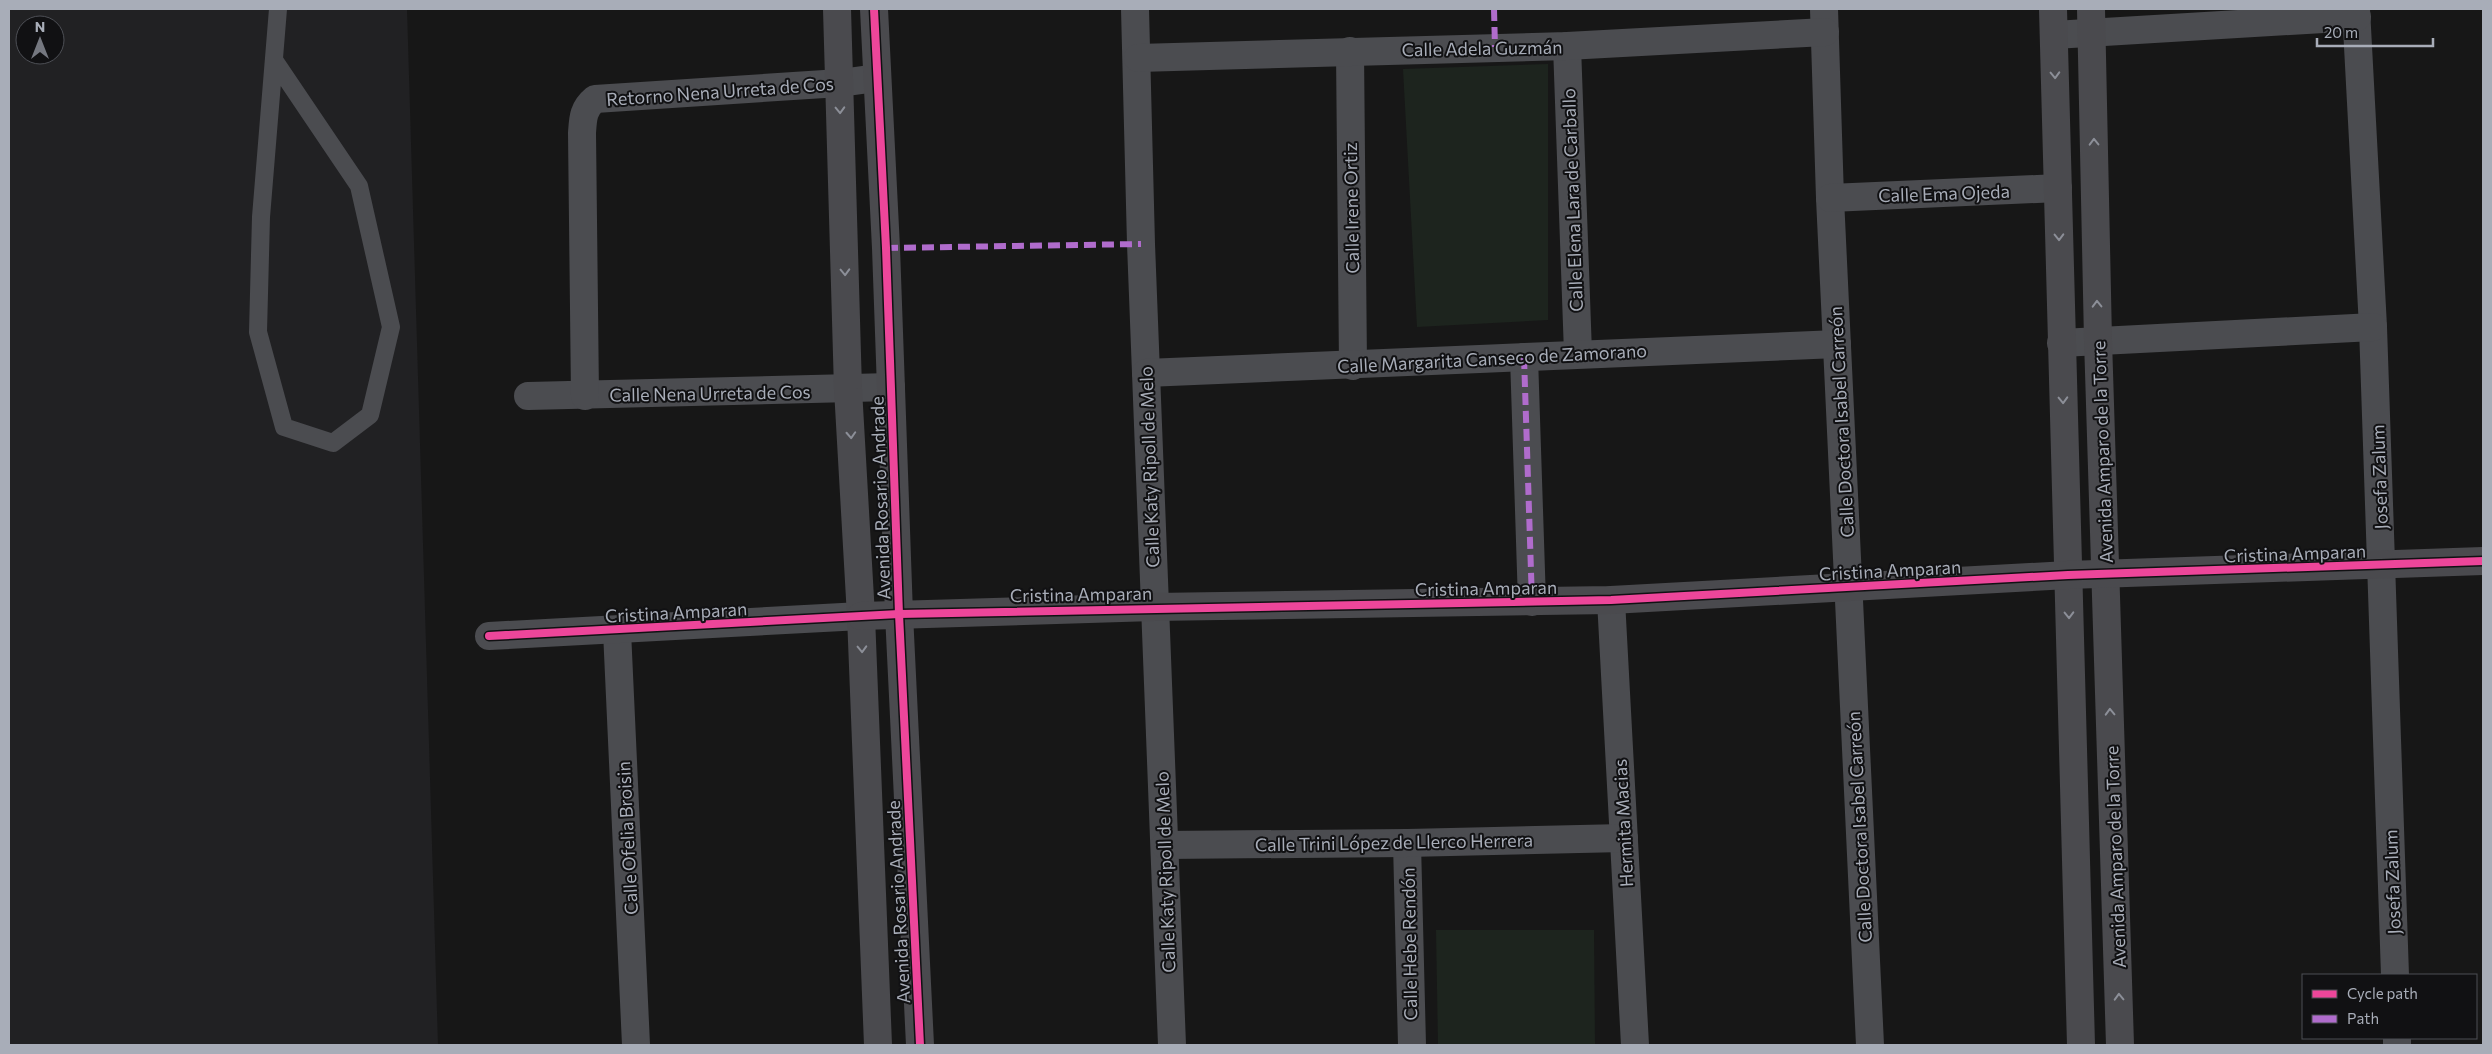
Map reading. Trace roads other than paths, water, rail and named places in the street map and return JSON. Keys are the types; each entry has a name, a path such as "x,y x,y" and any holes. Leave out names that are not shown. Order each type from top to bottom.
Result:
{"street":[{"name":"Avenida Rosario Andrade","path":"837,9 848,390 860,616 878,1045"},
{"name":"Avenida Rosario Andrade","path":"874,9 899,614 920,1045"},
{"name":"Calle Katy Ripoll de Melo","path":"1135,9 1154,607 1172,1045"},
{"path":"2053,22 2356,13"},
{"name":"Josefa Zalum","path":"2356,13 2373,327 2395,974"},
{"name":"Calle Adela Guzmán","path":"1138,58 1567,46 1825,20"},
{"name":"Calle Doctora Isabel Carreón","path":"1825,20 1830,198 1870,1045"},
{"name":"Avenida Amparo de la Torre","path":"2091,20 2098,340 2120,1045"},
{"name":"Avenida Amparo de la Torre","path":"2053,22 2081,1045"},
{"name":"Calle Elena Lara de Carballo","path":"1567,46 1578,353"},
{"name":"Calle Irene Ortiz","path":"1350,51 1353,366"},
{"name":"Retorno Nena Urreta de Cos","path":"585,396 582,133 583,116 588,106 595,99 840,83 876,78"},
{"name":"Calle Ema Ojeda","path":"1830,198 2058,188"},
{"path":"2061,343 2373,327"},
{"name":"Calle Margarita Canseco de Zamorano","path":"1146,373 1353,366 1578,353 1838,344"},
{"path":"1524,357 1532,602"},
{"name":"Calle Nena Urreta de Cos","path":"528,396 891,388"},
{"name":"Cristina Amparan","path":"489,636 617,631 899,614 1154,607 1611,600 2068,575 2483,561"},
{"name":"Hermita Macias","path":"1611,600 1635,1045"},
{"name":"Calle Ofelia Broisin","path":"617,631 636,1045"},
{"name":"Calle Trini López de Llerco Herrera","path":"1165,845 1407,844 1624,838"},
{"name":"Calle Hebe Rendón","path":"1407,844 1412,1045"}],"lane":[{"path":"274,60 358,186 391,327 370,415 333,443 284,427 258,332 261,217 278,9"}]}
